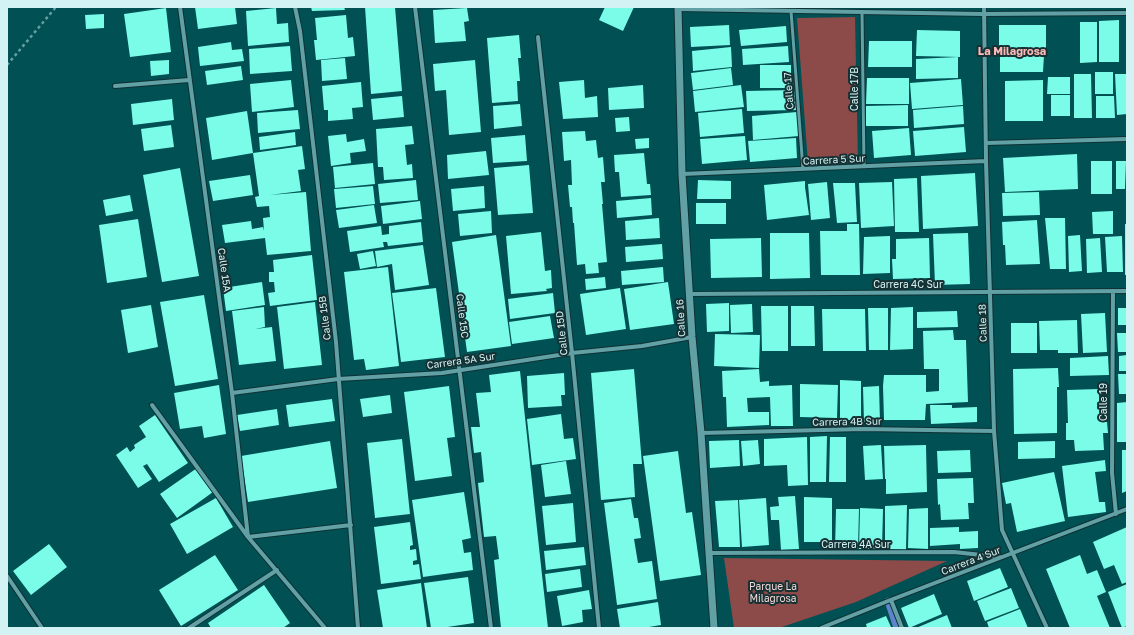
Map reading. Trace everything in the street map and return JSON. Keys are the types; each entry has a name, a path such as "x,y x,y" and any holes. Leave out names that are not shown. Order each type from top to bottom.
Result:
{"street":[{"name":"Calle 15A","path":"180,7 232,393 248,537"},
{"name":"Calle 15B","path":"295,7 300,31 336,334 338,379 351,525 358,628"},
{"name":"Calle 15C","path":"415,7 491,628"},
{"name":"Calle 18","path":"984,7 986,162 994,431 1002,530 1047,628"},
{"path":"678,8 983,14 1127,13"},
{"name":"Calle 16","path":"678,8 682,174 692,336 701,433 714,628"},
{"name":"Calle 15D","path":"538,37 572,353 599,628"},
{"path":"115,86 189,80"},
{"path":"986,143 1127,140"},
{"name":"Carrera 5 Sur","path":"682,174 986,162"},
{"name":"Calle 19","path":"1112,291 1112,473 1116,514"},
{"name":"Carrera 4C Sur","path":"690,294 1127,291"},
{"name":"Carrera 5A Sur","path":"232,393 338,379 442,374 572,353 642,346 692,336"},
{"path":"152,404 248,537 325,628"},
{"name":"Carrera 4B Sur","path":"701,433 863,429 994,431"},
{"name":"Carrera 4 Sur","path":"821,628 1127,510"},
{"path":"248,537 351,525"},
{"name":"Carrera 4A Sur","path":"709,553 954,552 1003,558"},
{"path":"189,628 276,570"},
{"path":"7,576 42,628"},
{"path":"891,600 902,628"}],"lane":[{"name":"Calle 17","path":"791,11 803,169"},
{"name":"Calle 17B","path":"862,12 864,166"}],"path":[{"path":"7,65 56,7"}],"green space":[{"path":"855,17 858,162 808,163 797,18"},
{"name":"Parque La Milagrosa","path":"724,558 947,561 856,602 779,628 734,628"}],"building":[{"path":"195,7 235,7 237,24 198,29"},
{"path":"311,7 344,7 345,10 312,11"},
{"path":"365,7 395,7 402,91 371,94"},
{"path":"605,7 634,7 623,31 599,20"},
{"path":"166,8 171,52 130,57 124,14"},
{"path":"276,8 277,24 288,23 289,42 248,46 246,11"},
{"path":"467,8 469,21 464,22 466,41 435,43 433,10"},
{"path":"104,14 104,28 86,29 85,15"},
{"path":"346,15 348,38 353,37 355,56 316,60 314,40 317,40 315,18"},
{"path":"1119,20 1119,62 1099,62 1099,21"},
{"path":"1080,22 1097,22 1097,62 1080,63"},
{"path":"729,25 730,45 691,47 690,27"},
{"path":"999,25 1046,25 1046,50 999,50"},
{"path":"786,26 787,42 741,46 739,30"},
{"path":"917,30 960,31 960,57 916,56"},
{"path":"519,35 521,58 518,58 520,81 517,81 518,101 492,103 487,38"},
{"path":"869,41 912,41 912,67 868,67"},
{"path":"231,42 232,50 242,49 244,61 200,66 198,47"},
{"path":"290,46 292,71 250,74 249,49"},
{"path":"788,46 789,62 743,65 742,49"},
{"path":"731,47 732,67 693,71 692,51"},
{"path":"1000,55 1044,55 1043,72 1000,72"},
{"path":"958,57 958,78 916,79 916,59"},
{"path":"345,58 347,79 322,81 321,60"},
{"path":"169,60 169,74 151,76 150,61"},
{"path":"475,60 481,132 449,135 446,90 435,91 433,64"},
{"path":"760,65 791,65 791,88 760,88"},
{"path":"241,66 243,80 207,85 205,71"},
{"path":"731,68 733,85 693,90 691,73"},
{"path":"1095,72 1113,72 1113,94 1095,94"},
{"path":"1074,74 1091,74 1092,118 1074,118"},
{"path":"1115,74 1127,74 1127,114 1117,115"},
{"path":"1048,77 1070,77 1070,94 1047,94"},
{"path":"867,78 909,78 909,104 866,104"},
{"path":"961,79 963,105 912,109 910,83"},
{"path":"291,80 294,107 252,112 250,84"},
{"path":"584,80 585,98 597,96 598,117 563,119 559,82"},
{"path":"1043,80 1043,121 1005,121 1005,81"},
{"path":"361,82 363,107 352,108 353,119 328,121 328,110 324,110 322,86"},
{"path":"643,85 644,108 609,110 608,88"},
{"path":"741,85 744,107 695,112 693,91"},
{"path":"794,90 796,110 747,111 746,91"},
{"path":"1051,95 1070,95 1070,116 1051,116"},
{"path":"402,96 404,117 373,120 371,99"},
{"path":"1096,96 1114,96 1115,118 1096,118"},
{"path":"172,99 174,120 133,125 131,104"},
{"path":"520,104 522,126 494,129 493,106"},
{"path":"908,105 908,126 866,126 866,106"},
{"path":"963,106 964,124 914,128 913,110"},
{"path":"742,109 744,133 700,137 698,113"},
{"path":"298,110 300,129 258,133 257,113"},
{"path":"247,111 253,153 212,160 206,118"},
{"path":"797,112 799,136 753,140 752,116"},
{"path":"629,117 630,131 616,132 615,118"},
{"path":"171,125 174,147 144,151 141,129"},
{"path":"412,126 414,144 405,145 407,165 412,164 413,178 384,180 383,167 378,167 376,129"},
{"path":"964,127 966,152 915,156 913,131"},
{"path":"909,128 911,155 874,158 872,131"},
{"path":"585,131 586,141 596,140 598,158 603,157 605,182 601,182 607,262 598,263 599,273 586,274 585,264 577,265 574,223 572,207 570,207 568,185 572,185 571,160 564,161 562,132"},
{"path":"295,132 296,145 260,150 259,137"},
{"path":"346,134 347,142 364,139 366,151 350,153 351,163 331,166 328,136"},
{"path":"525,135 527,161 493,163 491,138"},
{"path":"745,136 747,160 702,164 700,139"},
{"path":"649,138 649,148 636,149 635,139"},
{"path":"796,138 797,158 750,162 748,141"},
{"path":"302,146 305,169 298,170 301,191 270,195 306,192 311,251 267,255 265,238 225,243 222,225 251,221 252,229 263,227 264,231 263,218 270,217 269,206 257,207 255,197 259,196 253,153"},
{"path":"486,151 489,175 448,179 447,155"},
{"path":"644,153 647,184 650,184 651,195 621,197 619,172 615,172 614,155"},
{"path":"1077,154 1078,189 1005,192 1003,158"},
{"path":"1091,161 1112,161 1112,194 1091,194"},
{"path":"1116,161 1126,161 1125,189 1116,189"},
{"path":"373,163 375,184 335,188 333,167"},
{"path":"529,165 533,213 498,215 494,168"},
{"path":"180,168 199,276 162,282 143,175"},
{"path":"975,173 978,226 923,229 921,176"},
{"path":"250,175 253,195 213,201 209,181"},
{"path":"917,178 919,232 895,232 894,179"},
{"path":"416,180 418,200 380,203 378,184"},
{"path":"698,180 731,181 731,199 697,199"},
{"path":"805,181 809,215 767,220 764,185"},
{"path":"827,182 830,218 811,220 808,184"},
{"path":"892,182 894,226 861,228 859,183"},
{"path":"833,183 855,183 857,222 837,223"},
{"path":"373,186 375,204 336,208 334,189"},
{"path":"484,186 485,208 453,211 451,189"},
{"path":"1039,192 1040,215 1003,216 1002,193"},
{"path":"130,195 133,211 106,216 103,200"},
{"path":"651,198 652,215 617,218 616,201"},
{"path":"420,201 422,219 383,224 381,206"},
{"path":"696,203 726,203 726,224 696,224"},
{"path":"374,205 377,223 339,228 336,210"},
{"path":"491,211 492,233 460,236 458,214"},
{"path":"1113,211 1113,234 1093,234 1092,212"},
{"path":"659,218 660,238 626,240 625,221"},
{"path":"1045,218 1065,218 1066,269 1050,269"},
{"path":"138,219 147,277 107,283 99,225"},
{"path":"1037,220 1040,264 1006,265 1002,222"},
{"path":"421,222 423,242 388,246 387,242 383,242 384,247 350,252 347,231 381,226 382,235 389,234 389,226"},
{"path":"847,224 859,224 860,275 821,275 820,231 847,231"},
{"path":"1125,224 1127,224 1127,275 1125,275"},
{"path":"541,232 545,271 551,270 552,288 546,289 547,291 511,294 506,236"},
{"path":"770,233 809,233 810,278 770,279"},
{"path":"968,233 970,284 935,285 933,234"},
{"path":"496,235 511,346 467,352 452,242"},
{"path":"1080,235 1082,271 1069,272 1068,236"},
{"path":"890,236 890,273 863,274 864,237"},
{"path":"1122,236 1123,272 1107,272 1105,237"},
{"path":"761,238 762,277 711,278 710,239"},
{"path":"929,238 930,278 893,279 892,259 896,259 896,239"},
{"path":"1100,238 1102,272 1087,273 1086,239"},
{"path":"662,244 663,259 626,262 625,247"},
{"path":"423,245 429,285 395,290 392,264 377,267 375,251"},
{"path":"373,251 376,266 360,269 357,254"},
{"path":"312,255 317,300 270,306 268,293 275,292 274,282 269,282 269,272 274,272 273,260"},
{"path":"388,267 399,366 366,370 364,359 354,360 344,272"},
{"path":"663,267 664,282 622,285 621,271"},
{"path":"605,277 606,288 586,290 585,279"},
{"path":"262,282 265,305 226,311 223,288"},
{"path":"668,282 674,324 630,330 624,289"},
{"path":"436,288 445,357 401,362 392,293"},
{"path":"620,288 626,329 586,335 580,294"},
{"path":"553,293 555,313 510,319 508,299"},
{"path":"204,295 218,379 175,386 160,302"},
{"path":"315,302 322,365 284,369 277,307"},
{"path":"729,303 729,331 707,332 706,304"},
{"path":"752,304 753,332 731,333 730,305"},
{"path":"151,305 158,347 128,353 121,310"},
{"path":"761,306 788,306 788,351 762,351"},
{"path":"791,306 814,306 815,346 791,346"},
{"path":"264,307 265,327 255,329 272,327 276,361 239,365 232,311"},
{"path":"913,307 913,349 890,350 891,308"},
{"path":"868,308 888,308 888,350 869,350"},
{"path":"1118,308 1127,308 1127,325 1118,325"},
{"path":"822,309 865,309 866,351 823,351"},
{"path":"957,311 958,327 917,328 917,312"},
{"path":"1105,313 1107,352 1083,353 1081,314"},
{"path":"550,316 554,338 512,344 509,322"},
{"path":"1077,320 1078,353 1058,353 1058,350 1040,350 1039,321"},
{"path":"1011,323 1037,323 1037,353 1011,353"},
{"path":"953,330 954,340 966,340 968,402 926,404 925,420 884,420 884,375 926,375 926,392 939,391 939,369 924,369 923,331"},
{"path":"1117,333 1127,333 1127,352 1118,352"},
{"path":"715,334 760,335 759,368 714,366"},
{"path":"1127,355 1127,371 1119,371 1119,356"},
{"path":"1108,356 1109,375 1070,376 1070,358"},
{"path":"1058,368 1059,387 1057,387 1057,433 1014,434 1013,369"},
{"path":"634,369 642,464 633,464 635,497 601,500 591,373"},
{"path":"759,369 760,382 769,381 769,386 792,385 793,426 771,426 770,397 747,398 748,412 769,412 769,425 727,427 726,397 723,397 722,371"},
{"path":"520,371 548,628 501,628 494,560 499,559 496,536 484,537 478,483 484,482 481,452 474,453 471,427 480,427 476,393 491,392 489,375"},
{"path":"564,373 565,395 561,395 562,406 528,408 527,376"},
{"path":"1118,374 1127,374 1127,394 1119,394"},
{"path":"840,380 861,381 861,420 840,420"},
{"path":"800,384 838,385 837,418 800,417"},
{"path":"219,385 226,434 204,438 202,426 180,429 174,393"},
{"path":"449,386 455,437 447,438 452,476 415,481 404,392"},
{"path":"879,386 880,422 864,422 863,387"},
{"path":"1099,389 1099,408 1103,408 1103,422 1107,422 1108,433 1103,433 1104,450 1075,451 1074,440 1066,440 1066,423 1068,423 1067,390"},
{"path":"390,395 392,413 363,417 360,399"},
{"path":"332,399 335,421 289,427 286,405"},
{"path":"1127,402 1127,442 1117,442 1117,403"},
{"path":"930,405 952,405 952,408 977,407 977,422 931,424"},
{"path":"277,409 279,425 240,431 237,415"},
{"path":"561,414 564,439 573,438 576,459 532,465 527,419"},
{"path":"155,415 188,463 159,482 147,464 143,466 152,479 138,488 116,455 127,447 130,452 135,448 134,445 146,437 139,426"},
{"path":"827,436 826,482 810,482 810,437"},
{"path":"807,437 808,485 788,486 787,465 764,466 764,439"},
{"path":"830,437 846,437 846,482 829,482"},
{"path":"402,439 410,514 375,518 367,443"},
{"path":"739,440 740,466 710,468 709,441"},
{"path":"758,440 760,464 743,466 741,441"},
{"path":"330,441 337,488 248,502 241,456"},
{"path":"1055,441 1055,458 1018,459 1018,442"},
{"path":"881,445 883,479 865,480 863,446"},
{"path":"926,445 927,492 886,494 884,446"},
{"path":"970,450 971,472 938,473 937,451"},
{"path":"1122,450 1127,450 1127,491 1122,493"},
{"path":"678,451 686,513 692,512 701,575 660,581 643,456"},
{"path":"1105,460 1106,471 1095,472 1099,502 1105,502 1106,512 1068,517 1062,466"},
{"path":"566,461 571,494 545,497 541,465"},
{"path":"197,468 213,492 177,518 160,494"},
{"path":"1054,472 1065,521 1017,532 1011,503 1006,504 1002,483"},
{"path":"973,478 974,503 968,503 969,519 941,520 940,504 938,505 937,479"},
{"path":"464,492 471,538 462,540 464,553 471,552 473,570 423,577 412,500"},
{"path":"795,496 799,549 781,550 779,520 771,520 770,507 779,506 778,497"},
{"path":"804,497 832,498 832,542 804,542"},
{"path":"216,498 233,527 187,554 170,524"},
{"path":"766,498 769,545 742,547 739,500"},
{"path":"631,499 634,518 638,518 641,538 634,539 638,563 652,561 657,599 617,605 604,503"},
{"path":"738,500 740,547 719,547 715,501"},
{"path":"573,503 576,542 546,545 542,506"},
{"path":"907,505 906,550 885,549 885,506"},
{"path":"860,508 883,509 882,549 859,549"},
{"path":"928,508 928,549 908,548 909,509"},
{"path":"836,509 859,509 858,549 835,549"},
{"path":"410,522 413,545 410,546 410,550 416,549 417,560 413,561 413,565 419,564 421,579 381,584 374,527"},
{"path":"959,527 959,532 978,531 978,548 960,549 960,544 930,546 930,528"},
{"path":"1127,527 1127,582 1122,584 1114,565 1104,569 1093,542"},
{"path":"49,544 67,567 31,595 13,571"},
{"path":"584,547 586,565 546,570 544,551"},
{"path":"215,555 238,590 181,626 159,590"},
{"path":"1080,555 1087,574 1097,570 1106,592 1097,596 1110,628 1070,628 1046,569"},
{"path":"1000,568 1008,587 974,601 967,581"},
{"path":"580,569 582,587 547,592 545,574"},
{"path":"468,577 474,623 431,628 424,583"},
{"path":"421,583 427,628 383,628 377,590"},
{"path":"1127,584 1127,626 1122,628 1108,592"},
{"path":"264,585 290,623 283,628 211,628 208,623"},
{"path":"1011,588 1019,608 985,621 977,601"},
{"path":"589,590 592,609 582,610 583,622 562,626 557,596"},
{"path":"934,594 942,614 909,628 901,608"},
{"path":"658,602 661,625 643,628 620,628 617,609"},
{"path":"1020,609 1028,628 989,628 987,622"},
{"path":"947,615 952,628 916,628"},
{"path":"886,616 891,627 867,628 866,624"}],"waterway":[{"path":"888,601 897,628"}],"district":[{"name":"La Milagrosa","path":"1012,52"}]}
